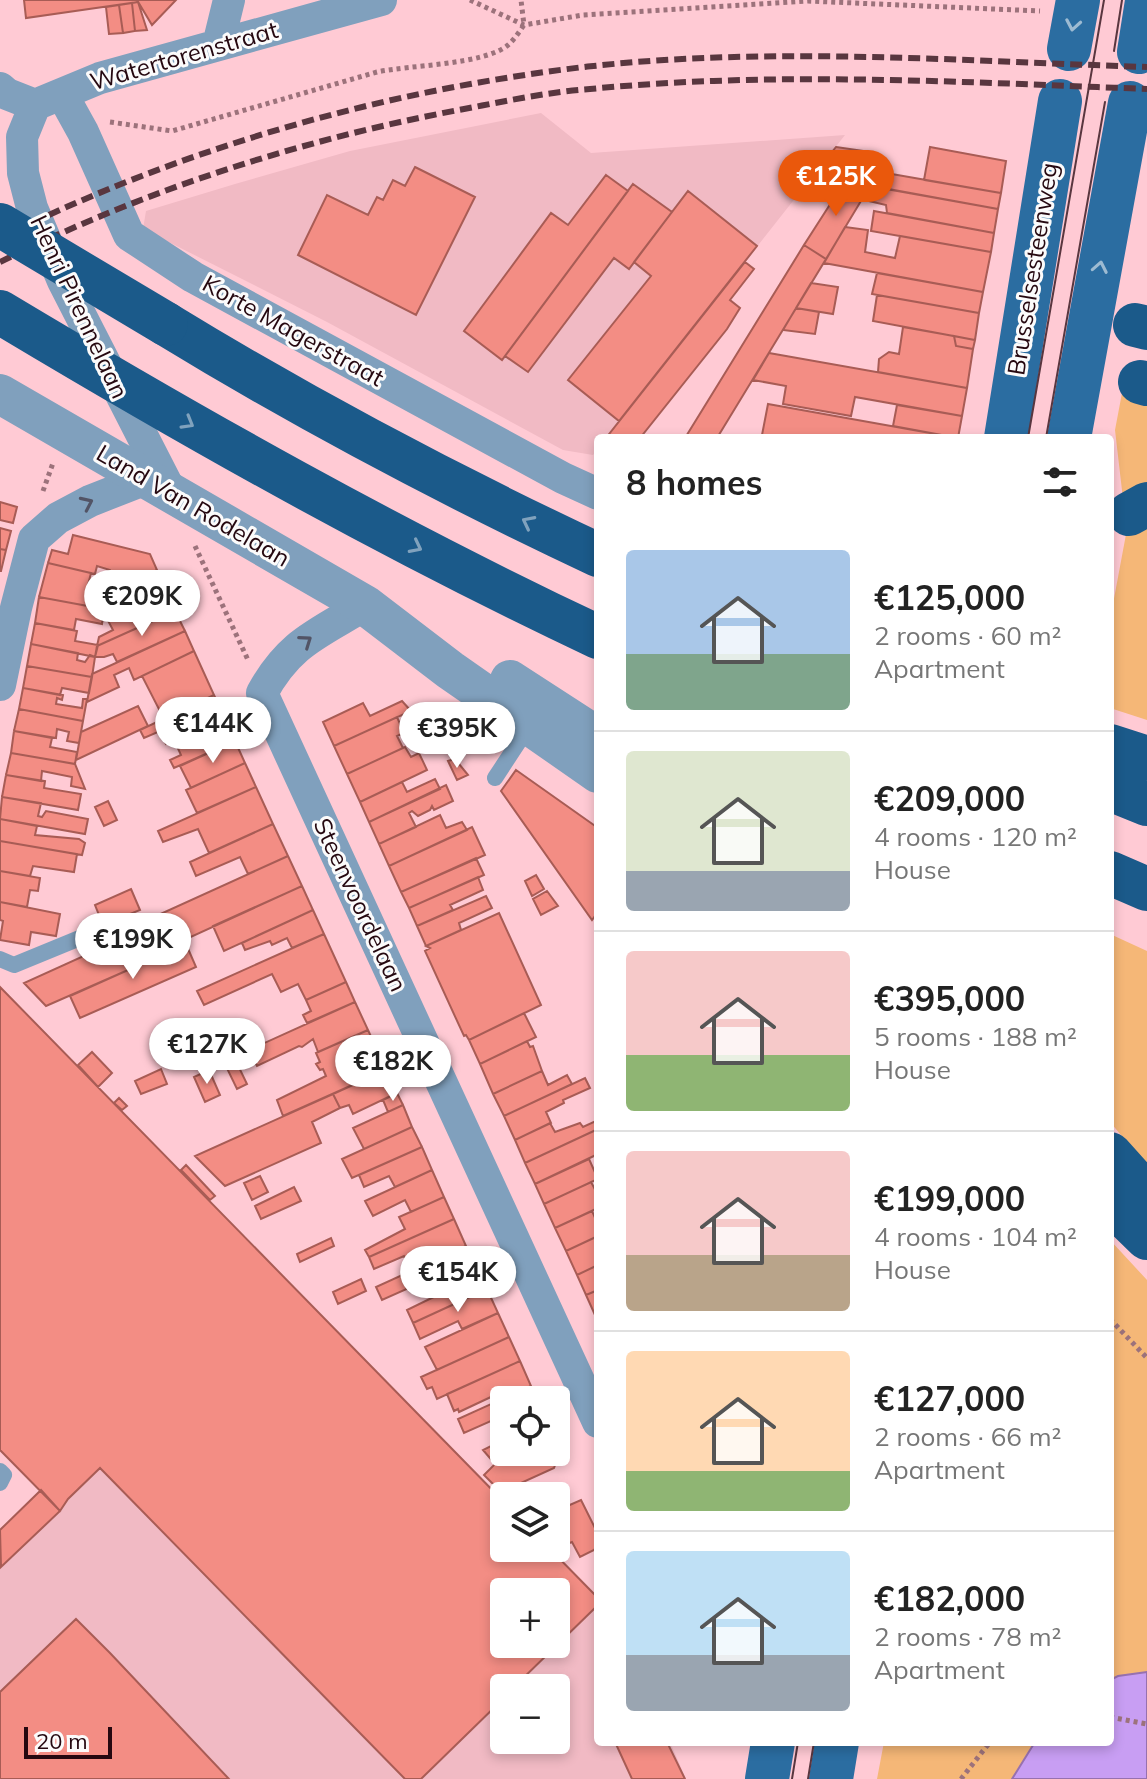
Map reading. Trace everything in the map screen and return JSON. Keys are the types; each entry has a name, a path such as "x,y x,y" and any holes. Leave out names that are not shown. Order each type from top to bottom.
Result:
{"highway":[{"path":"0,225 263,383 594,553"},
{"path":"0,312 129,390 325,500 594,635"},
{"path":"1114,747 1147,758"},
{"path":"1114,791 1147,804"},
{"path":"1114,875 1147,889"},
{"path":"1114,1158 1147,1195"},
{"path":"1114,1206 1147,1238"}],"main road":[{"path":"1139,52 1147,1"},
{"path":"1061,6 1069,49"},
{"name":"Brusselsesteenweg","path":"1007,434 1060,101"},
{"path":"1070,434 1091,316 1134,158 1130,103"},
{"path":"1141,326 1091,316 1067,317 1049,322 1020,352 1144,383"},
{"path":"767,1779 772,1746"},
{"path":"831,1779 836,1746"}],"street":[{"path":"218,45 229,0"},
{"name":"Watertorenstraat","path":"49,99 100,78 381,0"},
{"path":"0,88 7,94 49,99"},
{"name":"Korte Magerstraat","path":"49,99 83,132 129,235 193,277 549,471 594,492"},
{"name":"Henri Pirennelaan","path":"49,99 22,137 23,173 32,208 159,486"},
{"name":"Land Van Rodelaan","path":"0,394 375,612 448,641 537,714 594,769"},
{"path":"0,685 34,539 58,518 90,501 159,486"},
{"path":"262,693 288,654 316,633 375,612"},
{"name":"Steenvoordelaan","path":"262,693 594,1413"},
{"name":"Land Van Rodelaan","path":"537,714 594,735"}],"lane":[{"path":"495,778 537,714"},
{"path":"0,959 14,965 92,933"},
{"path":"0,1471 4,1475 0,1483"}],"path":[{"path":"470,0 524,25 583,15 808,1 1061,6"},
{"path":"83,132 109,122 161,131 183,129 377,72 443,64 492,53 510,44 524,25 521,0"},
{"path":"34,539 47,476 68,434"},
{"path":"159,486 262,693"},
{"path":"1114,1323 1147,1358"},
{"path":"1114,1718 1147,1724"},
{"path":"961,1779 985,1746"}],"shaded area":[{"path":"541,113 591,153 845,135 609,434 594,434 593,455 563,450 327,322 143,229 146,211 350,151"},
{"path":"1122,393 1147,397 1147,482 1123,499 1115,430"},
{"path":"1147,516 1147,720 1114,709 1114,599 1127,529"},
{"path":"1114,936 1147,951 1147,1166 1114,1127"},
{"path":"0,987 490,1532 490,1562 530,1562 560,1578 490,1578 490,1658 570,1658 570,1583 594,1596 594,1746 672,1746 686,1779 0,1779 0,1569 60,1511 41,1490"},
{"path":"1114,1244 1147,1280 1147,1779 877,1779 883,1746 1114,1746"},
{"path":"1147,1672 1147,1779 1012,1779 1033,1746 1114,1746 1114,1678"}],"building":[{"path":"24,0 137,0 138,2 26,18"},
{"path":"137,0 176,0 152,25"},
{"path":"138,2 147,30 135,31 132,3"},
{"path":"132,3 135,31 123,33 119,5"},
{"path":"119,5 123,33 109,34 106,7"},
{"path":"836,147 871,152 868,170 824,162"},
{"path":"930,147 1006,161 1001,193 924,180"},
{"path":"415,167 475,197 416,315 298,255 327,195 368,215 377,197 383,200 393,180 405,186"},
{"path":"886,173 1001,193 998,209 883,188"},
{"path":"606,175 628,191 502,360 464,331 551,213 568,225"},
{"path":"845,181 870,186 826,259 804,245"},
{"path":"633,184 672,212 629,269 614,258 528,372 505,356"},
{"path":"875,187 998,209 994,233 887,213 886,205 869,201"},
{"path":"688,191 757,246 619,421 568,380 651,276 634,262"},
{"path":"874,211 994,233 991,252 871,231"},
{"path":"845,227 868,230 865,252 895,258 900,236 991,252 983,292 824,263"},
{"path":"804,245 826,259 719,434 687,434"},
{"path":"745,262 754,269 730,300 740,308 727,329 643,434 609,434"},
{"path":"877,273 983,292 979,313 872,294"},
{"path":"811,283 838,287 833,314 796,308"},
{"path":"877,295 979,313 975,340 873,321"},
{"path":"796,308 819,312 815,334 783,330"},
{"path":"903,327 954,336 956,346 973,349 967,388 878,372 879,359 889,352 899,354"},
{"path":"954,336 975,340 973,349 956,346"},
{"path":"769,353 967,388 962,416 855,397 851,416 783,404 786,386 753,380"},
{"path":"768,404 936,434 762,434"},
{"path":"897,405 962,416 959,434 936,434 893,426"},
{"path":"0,502 17,507 13,523 0,520"},
{"path":"0,528 11,531 6,550 0,549"},
{"path":"73,535 150,554 157,570 119,589 110,570 97,566 95,574 48,563 52,550 68,554"},
{"path":"0,549 6,550 1,571 0,571"},
{"path":"48,563 91,573 88,585 108,590 104,609 39,597"},
{"path":"157,570 175,611 97,646 99,637 113,630 104,613 106,601 124,594 121,587"},
{"path":"39,597 104,609 102,624 76,619 74,630 35,623"},
{"path":"175,611 185,631 117,662 113,654 95,657 97,646"},
{"path":"35,623 77,631 75,641 98,645 95,657 31,644"},
{"path":"185,631 194,651 134,680 129,668 114,675 119,687 87,702 92,674"},
{"path":"31,644 78,653 77,660 85,662 90,655 95,657 92,677 27,666"},
{"path":"194,651 214,695 164,719 142,676"},
{"path":"27,666 92,677 89,693 62,688 60,695 23,688"},
{"path":"23,688 63,695 62,700 57,698 56,704 82,708 83,699 87,699 83,721 19,709"},
{"path":"214,695 224,717 166,744 160,731 144,738 140,730"},
{"path":"402,701 411,711 334,746 323,722 363,703 370,716"},
{"path":"138,706 148,726 76,760 81,732"},
{"path":"19,709 83,721 79,743 67,741 69,732 57,729 56,738 14,731"},
{"path":"224,717 235,741 174,768 170,760 181,755 174,740"},
{"path":"397,717 404,733 397,736 403,748 347,774 334,746"},
{"path":"14,731 52,738 50,747 77,752 75,764 11,753"},
{"path":"235,741 245,763 191,788 180,766"},
{"path":"405,747 411,757 419,753 427,770 360,802 347,774"},
{"path":"11,753 75,764 85,789 71,786 72,777 42,771 41,781 6,775"},
{"path":"455,759 468,775 457,780 448,761"},
{"path":"245,763 256,787 197,813 186,790"},
{"path":"516,770 594,825 592,920 501,791"},
{"path":"6,775 45,781 44,788 81,794 78,810 2,797"},
{"path":"435,779 440,789 369,822 360,802 402,782 407,792"},
{"path":"446,785 453,801 434,810 432,806 418,816 412,811 409,813 416,827 379,844 369,822"},
{"path":"256,787 273,824 209,853 198,829 163,842 158,831"},
{"path":"2,797 41,803 38,816 42,817 46,811 88,819 85,834 0,819"},
{"path":"108,801 117,820 104,826 95,807"},
{"path":"440,815 446,828 462,822 467,830 389,866 379,844"},
{"path":"0,819 37,826 35,835 79,839 85,843 82,855 0,841"},
{"path":"273,824 288,856 248,874 240,857 196,876 190,862"},
{"path":"472,827 485,855 401,892 389,866"},
{"path":"0,841 77,854 74,872 33,866 30,876 0,871"},
{"path":"288,856 302,886 158,952 145,921"},
{"path":"476,858 484,875 409,908 401,892"},
{"path":"0,871 40,878 38,891 30,890 27,907 0,902"},
{"path":"536,875 544,889 532,896 525,881"},
{"path":"478,877 483,890 450,905 453,910 417,926 409,908"},
{"path":"302,886 313,910 224,951 213,926"},
{"path":"131,889 140,910 103,925 95,905"},
{"path":"547,891 558,906 541,915 533,899"},
{"path":"486,896 492,908 459,923 461,930 426,946 417,926"},
{"path":"0,902 60,914 56,936 31,932 29,945 0,940 3,921 0,920"},
{"path":"313,910 324,934 292,948 287,938 272,945 270,941 245,950 242,943"},
{"path":"499,913 541,1005 469,1040 464,1036 425,951 430,948 426,946"},
{"path":"150,933 160,956 46,1006 24,983 99,949 102,955"},
{"path":"324,934 346,982 306,1000 298,984 281,992 272,974 204,1005 197,991"},
{"path":"186,944 196,967 80,1018 70,996"},
{"path":"346,982 355,1002 307,1023 303,1015 311,1011 306,1000"},
{"path":"0,987 490,1488 490,1562 563,1562 594,1594 594,1609 570,1632 570,1578 490,1578 490,1658 544,1658 527,1674 490,1674 490,1712 421,1779 405,1779 100,1468 60,1511 0,1450"},
{"path":"355,1002 368,1030 318,1052 313,1039 302,1047 257,1066 249,1050"},
{"path":"524,1013 536,1037 480,1064 469,1040"},
{"path":"368,1030 386,1070 283,1116 277,1100 326,1076 316,1064 320,1062 316,1053"},
{"path":"527,1041 530,1047 533,1046 542,1071 493,1094 480,1064"},
{"path":"92,1052 112,1073 98,1087 78,1065"},
{"path":"232,1053 247,1084 237,1089 222,1058"},
{"path":"161,1069 167,1084 141,1094 135,1081"},
{"path":"209,1070 220,1095 205,1102 194,1077"},
{"path":"386,1070 397,1093 353,1114 349,1105 340,1108 333,1094"},
{"path":"542,1071 548,1085 567,1075 572,1084 504,1116 493,1094"},
{"path":"585,1078 590,1088 546,1112 551,1123 515,1140 504,1116"},
{"path":"397,1093 403,1105 388,1112 383,1100"},
{"path":"333,1094 340,1108 312,1122 321,1143 225,1186 195,1156"},
{"path":"119,1098 127,1106 122,1110 114,1103"},
{"path":"403,1105 412,1127 364,1149 353,1128"},
{"path":"594,1122 594,1131 525,1163 515,1140 550,1123 555,1132 580,1123 583,1127"},
{"path":"412,1127 422,1147 352,1178 342,1159"},
{"path":"594,1131 594,1156 535,1184 525,1163"},
{"path":"422,1147 432,1170 395,1187 389,1176 364,1187 359,1175"},
{"path":"589,1159 594,1170 594,1181 544,1204 535,1184"},
{"path":"186,1165 215,1196 210,1200 181,1170"},
{"path":"432,1170 444,1197 411,1212 405,1200 373,1216 365,1201"},
{"path":"260,1176 268,1192 252,1200 244,1183"},
{"path":"591,1182 594,1188 594,1210 555,1228 544,1204"},
{"path":"294,1187 301,1201 261,1219 255,1206"},
{"path":"444,1197 454,1219 369,1257 365,1250 405,1229 399,1217"},
{"path":"592,1211 594,1216 594,1238 566,1251 555,1228"},
{"path":"454,1219 466,1246 417,1268 412,1259 407,1261 404,1256 374,1269 369,1257"},
{"path":"331,1238 334,1246 300,1262 297,1254"},
{"path":"594,1238 594,1267 577,1275 566,1251"},
{"path":"466,1246 476,1268 425,1290 422,1282 382,1300 376,1287"},
{"path":"594,1267 594,1292 586,1295 577,1275"},
{"path":"476,1268 487,1289 413,1323 407,1310 444,1292 440,1284"},
{"path":"361,1279 366,1291 338,1304 333,1292"},
{"path":"487,1289 498,1313 462,1329 458,1321 420,1339 413,1323"},
{"path":"594,1292 594,1313 586,1295"},
{"path":"498,1313 509,1337 437,1370 425,1347"},
{"path":"509,1337 520,1361 437,1399 432,1387 427,1389 421,1377"},
{"path":"520,1361 531,1386 490,1386 490,1397 459,1412 458,1409 454,1411 447,1394"},
{"path":"490,1405 490,1421 464,1433 458,1419"},
{"path":"490,1446 490,1458 483,1450"},
{"path":"493,1466 555,1466 523,1482 491,1482 484,1475"},
{"path":"41,1490 60,1511 1,1567 0,1530"},
{"path":"581,1500 594,1526 594,1550 580,1557 572,1542 570,1505"},
{"path":"76,1619 229,1779 0,1779 0,1692"},
{"path":"617,1746 669,1746 685,1779 632,1779"}],"tram line":[{"path":"1029,434 1104,0"},
{"path":"1114,51 1122,0"},
{"path":"1047,434 1105,102"},
{"path":"792,1779 797,1746"},
{"path":"808,1779 813,1746"}],"railway":[{"path":"0,238 140,177 284,128 433,91 508,78 584,67 724,57 865,57 1147,67"},
{"path":"0,262 169,189 285,151 404,121 574,90 798,79 1147,89"}]}
